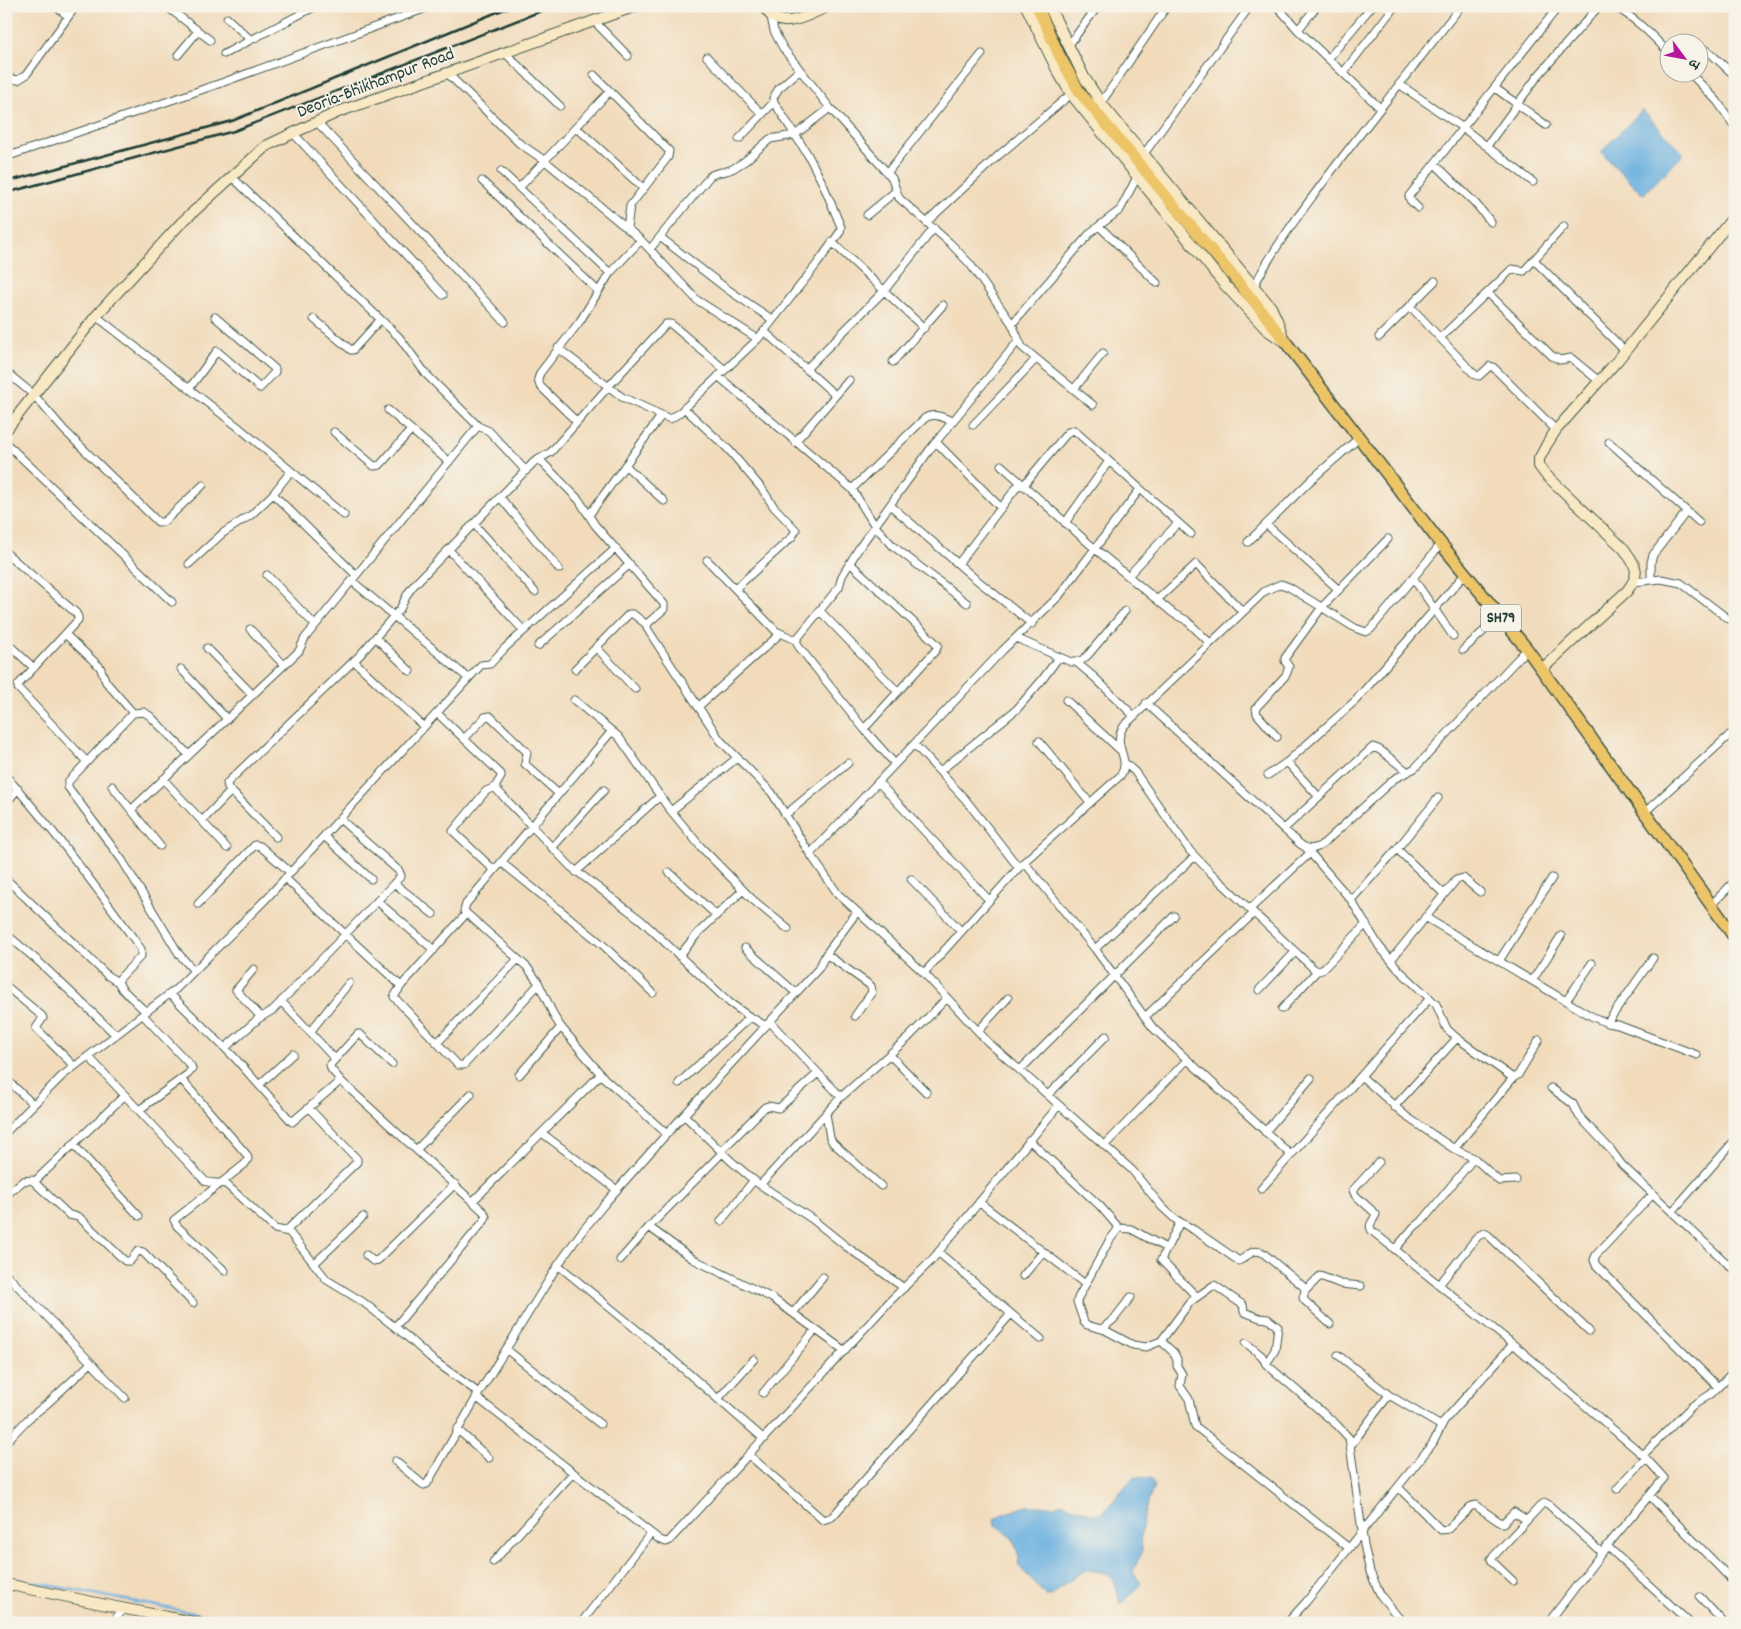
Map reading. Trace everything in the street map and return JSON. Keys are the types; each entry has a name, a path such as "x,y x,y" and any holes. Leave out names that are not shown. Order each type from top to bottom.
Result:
{"main road":[{"name":"Deoria-Bhikhampur Road","path":"6,430 96,316 181,223 266,146 338,112 636,6"},
{"path":"764,6 771,17 779,21 789,22 829,6"},
{"name":"SH79","path":"1026,6 1057,70 1071,94 1223,283 1267,330 1285,342"},
{"name":"SH79","path":"1037,6 1059,55 1080,93 1257,305 1441,544 1542,669 1735,938"},
{"name":"SH79","path":"1048,6 1084,78 1101,103 1271,307 1285,342"},
{"path":"1542,669 1627,591 1634,582 1637,571 1633,561 1624,549 1544,474 1539,466 1539,459 1556,430 1625,351 1733,221"},
{"path":"6,1584 198,1623"}],"street":[{"path":"55,6 68,16"},
{"path":"6,78 18,80 26,75 76,6"},
{"path":"166,6 210,40"},
{"path":"224,54 316,6"},
{"path":"6,157 224,82 432,6"},
{"path":"1068,46 1098,6"},
{"path":"1101,103 1167,6"},
{"path":"1144,154 1250,6"},
{"path":"1277,6 1298,30 1380,108"},
{"path":"1298,30 1317,6"},
{"path":"1328,59 1372,6"},
{"path":"1343,73 1395,6"},
{"path":"1254,286 1265,264 1286,232 1380,108 1461,6"},
{"path":"1418,208 1410,200 1409,196 1559,6"},
{"path":"1487,146 1547,65 1599,6"},
{"path":"1617,7 1631,16 1658,42"},
{"path":"771,17 777,38 800,70 830,108 887,172 894,183 899,198 934,228 970,264 1012,324 1022,347 1093,405"},
{"path":"227,18 251,40"},
{"path":"594,21 628,56"},
{"path":"178,55 198,31"},
{"path":"1708,52 1734,74"},
{"path":"505,53 560,106"},
{"path":"887,172 982,54"},
{"path":"707,57 762,114"},
{"path":"558,348 622,397 670,419 758,339 840,232 840,222 823,184 808,155 773,98 779,88 800,70"},
{"path":"447,73 518,143 544,160 627,228 650,249 697,300 758,339"},
{"path":"594,75 670,151 630,206 627,228"},
{"path":"1699,82 1717,101 1735,127"},
{"path":"1399,84 1463,128 1533,182"},
{"path":"1494,88 1546,125"},
{"path":"519,188 610,91"},
{"path":"927,222 999,155 1071,94"},
{"path":"739,139 774,102"},
{"path":"650,249 710,176 714,173 729,171 734,168 774,137 795,135 830,108"},
{"path":"317,122 504,322"},
{"path":"576,127 643,188"},
{"path":"293,133 444,295"},
{"path":"1435,164 1476,203 1491,222"},
{"path":"501,171 610,273"},
{"path":"232,177 399,338 438,388 478,426 489,430 526,471"},
{"path":"1012,324 1085,239 1120,210 1137,177"},
{"path":"482,180 598,290"},
{"path":"866,215 896,192"},
{"path":"1099,226 1157,282"},
{"path":"1440,338 1512,269 1524,271 1564,226"},
{"path":"806,369 884,291 934,228"},
{"path":"660,237 727,289 773,320"},
{"path":"578,422 540,386 538,379 540,373 580,321 610,273 640,240"},
{"path":"832,242 924,328"},
{"path":"1534,260 1625,351"},
{"path":"1379,338 1435,281"},
{"path":"1488,293 1552,356 1560,360 1572,358 1599,381"},
{"path":"893,362 943,305"},
{"path":"1410,306 1477,377 1490,366 1493,367 1556,430"},
{"path":"96,316 344,515"},
{"path":"189,389 217,351 260,388 263,388 275,372 275,369 215,318"},
{"path":"314,319 351,350 380,320"},
{"path":"276,837 226,786 227,783 376,638 403,604 408,593 526,471 539,459 548,456 608,386 666,324 668,323 725,370"},
{"path":"764,331 835,395"},
{"path":"796,640 839,587 842,576 850,563 936,442 1018,341"},
{"path":"1074,389 1103,353"},
{"path":"973,425 1036,359"},
{"path":"6,372 34,395 64,430 158,522 163,522 167,519 203,485"},
{"path":"718,376 852,489 875,526 901,553 967,603"},
{"path":"795,442 849,380"},
{"path":"684,408 729,450 762,489 774,507 796,530 792,537 735,589"},
{"path":"388,410 449,462"},
{"path":"852,489 925,418 935,415 953,421"},
{"path":"589,515 661,416"},
{"path":"131,810 299,651 305,638 315,625 478,426"},
{"path":"334,432 374,466 377,466 411,430"},
{"path":"958,564 1001,508 1068,432 1072,430 1191,534"},
{"path":"1248,542 1311,480 1359,438"},
{"path":"936,442 1001,508"},
{"path":"1609,442 1700,522"},
{"path":"6,443 172,602"},
{"path":"539,459 579,500 589,515 664,604 664,609 649,621 647,625"},
{"path":"1065,523 1109,461"},
{"path":"625,465 664,501"},
{"path":"1000,466 1094,548 1174,614 1186,620 1210,643"},
{"path":"189,564 223,533 251,515 291,471"},
{"path":"810,854 1016,638 1059,596 1140,489"},
{"path":"272,494 394,616 468,678"},
{"path":"500,497 559,569"},
{"path":"890,505 958,564 1032,624"},
{"path":"1651,580 1651,562 1654,556 1687,511"},
{"path":"1128,576 1178,523"},
{"path":"474,524 535,592"},
{"path":"1266,524 1339,590"},
{"path":"1277,737 1257,714 1256,708 1286,675 1289,667 1285,658 1322,607 1388,539"},
{"path":"924,973 1021,865 1120,776 1124,770 1125,762 1118,738 1120,732 1134,716 1266,591 1281,584 1289,586 1355,628 1366,632 1441,544"},
{"path":"6,1132 54,1083 74,1066 170,994 288,875 481,664 490,664 616,548"},
{"path":"449,550 524,631"},
{"path":"6,553 76,613 78,617 78,620 18,685 19,691 87,762"},
{"path":"707,560 780,634 796,640 799,647 864,729 895,764"},
{"path":"850,563 938,645 936,650 864,729"},
{"path":"538,646 630,564"},
{"path":"1157,600 1196,564 1243,612"},
{"path":"1268,775 1287,762 1356,700 1465,574"},
{"path":"267,575 315,625"},
{"path":"1413,578 1454,636"},
{"path":"1634,582 1661,579 1681,584 1735,624"},
{"path":"820,610 898,692"},
{"path":"1016,638 1071,662 1076,662 1088,655 1125,611"},
{"path":"575,669 629,614 633,614 647,625 650,633 720,740 772,793 810,854 838,894 924,973 988,1042 1132,1170 1162,1207 1180,1222 1239,1261 1253,1251 1258,1250 1304,1287 1305,1291"},
{"path":"1463,650 1500,616"},
{"path":"250,629 284,665"},
{"path":"65,634 100,667 106,682 133,713"},
{"path":"698,707 780,634"},
{"path":"376,638 410,671"},
{"path":"6,642 34,668"},
{"path":"596,647 634,689"},
{"path":"207,648 253,695"},
{"path":"1145,1017 1252,911 1308,851 1318,848 1394,779 1408,772 1421,762 1526,649"},
{"path":"940,771 1017,709 1059,657"},
{"path":"354,661 424,727"},
{"path":"1076,662 1134,716"},
{"path":"181,669 227,719"},
{"path":"574,700 612,731 626,746 671,811 700,846 743,890 788,928"},
{"path":"1066,700 1122,752"},
{"path":"1146,703 1308,851 1351,900 1379,946 1399,970 1430,998 1439,1009 1447,1029 1513,1078"},
{"path":"189,755 150,716 144,712 133,713 68,782 68,786 122,860 179,954 194,971"},
{"path":"436,713 501,774 495,787 486,791 453,831 494,870"},
{"path":"464,739 485,717 490,716 527,752 525,764 559,794"},
{"path":"1645,812 1735,730"},
{"path":"612,731 464,908 466,914 527,967 539,984 554,1018 601,1074 667,1134"},
{"path":"1039,741 1090,803"},
{"path":"914,744 966,799 1021,865 1096,948 1145,1017 1165,1040 1291,1155"},
{"path":"1284,829 1373,747 1380,750 1408,772"},
{"path":"671,811 737,758"},
{"path":"1125,762 1135,772 1195,856 1317,971"},
{"path":"1287,762 1319,797"},
{"path":"785,815 848,763"},
{"path":"6,776 47,822 141,949 141,956 118,982"},
{"path":"163,779 227,848"},
{"path":"878,782 988,900"},
{"path":"112,786 160,846"},
{"path":"495,787 576,872 641,920 730,1003 750,1017 768,1024 841,1097"},
{"path":"6,803 18,789"},
{"path":"552,848 604,790"},
{"path":"202,821 231,791"},
{"path":"576,872 660,796"},
{"path":"1351,900 1397,849 1438,798"},
{"path":"225,1048 261,1017 269,1013 401,876 400,871 340,818"},
{"path":"324,836 371,879"},
{"path":"198,904 255,845 260,846 344,933 401,986"},
{"path":"1397,849 1444,894"},
{"path":"1096,948 1195,856"},
{"path":"501,862 603,945 653,993"},
{"path":"669,872 716,915"},
{"path":"1391,960 1459,878 1463,878 1480,892"},
{"path":"1499,961 1552,878"},
{"path":"6,879 108,976 118,982 122,989 191,1066 191,1072 139,1110"},
{"path":"911,879 961,931"},
{"path":"1711,905 1735,882"},
{"path":"394,883 433,914"},
{"path":"680,956 699,932 743,890"},
{"path":"377,900 434,950"},
{"path":"395,1461 421,1483 427,1484 458,1428 558,1264 580,1234 684,1115 819,968 826,954 857,912"},
{"path":"466,914 394,994 395,999 458,1065 464,1065 539,984"},
{"path":"1020,1070 1174,916"},
{"path":"1425,917 1566,1001 1607,1023 1618,1025 1697,1055"},
{"path":"1282,1008 1366,924"},
{"path":"6,934 38,961 116,1035"},
{"path":"1532,981 1561,936"},
{"path":"745,948 796,993"},
{"path":"1260,990 1295,952"},
{"path":"826,954 871,986 872,992 854,1016"},
{"path":"1607,1023 1653,958"},
{"path":"437,1043 518,959"},
{"path":"1566,1001 1592,963"},
{"path":"254,969 236,990 261,1017"},
{"path":"310,1032 349,983"},
{"path":"6,986 42,1016 36,1028 74,1066"},
{"path":"170,994 225,1048 292,1122 339,1082 342,1082"},
{"path":"720,1221 841,1097 890,1054 947,998"},
{"path":"978,1031 1008,998"},
{"path":"1261,1189 1430,998"},
{"path":"281,1001 335,1058"},
{"path":"679,1083 750,1017"},
{"path":"519,1075 562,1028"},
{"path":"392,1064 360,1034 356,1035 329,1067 342,1082 474,1201 486,1217 395,1327"},
{"path":"1048,1095 1106,1036"},
{"path":"1394,1107 1457,1038"},
{"path":"1454,1149 1513,1078 1518,1075 1539,1040"},
{"path":"259,1085 293,1054"},
{"path":"890,1054 926,1092"},
{"path":"88,1056 205,1180 214,1184 227,1185 275,1229 286,1231 327,1280 362,1302 395,1327 573,1473 663,1542 669,1541 938,1252 1059,1105"},
{"path":"1105,1145 1186,1060"},
{"path":"620,1260 649,1227 765,1107 779,1108 818,1073"},
{"path":"474,1201 601,1074"},
{"path":"1361,1076 1412,1121 1454,1149 1474,1158 1499,1181 1516,1180"},
{"path":"1266,1132 1311,1078"},
{"path":"6,1079 34,1104"},
{"path":"181,1079 248,1155 245,1164 174,1220 177,1226 225,1271"},
{"path":"1551,1088 1573,1104 1579,1116 1611,1150 1622,1165 1652,1195 1735,1271"},
{"path":"416,1149 471,1094"},
{"path":"34,1182 125,1095"},
{"path":"286,1231 357,1160 356,1156 308,1108"},
{"path":"826,1113 830,1138 833,1143 881,1186"},
{"path":"684,1115 722,1152 757,1182 812,1219 904,1288"},
{"path":"542,1133 617,1190"},
{"path":"1029,1140 1100,1206 1119,1228 1131,1229 1166,1248"},
{"path":"1672,1212 1735,1140"},
{"path":"73,1144 139,1216"},
{"path":"1395,1249 1414,1227 1424,1219 1474,1158"},
{"path":"1379,1162 1353,1192 1376,1214 1370,1224 1372,1231 1513,1344 1644,1456 1664,1478 1607,1546 1548,1623"},
{"path":"6,1195 23,1181 29,1179 69,1215 79,1216 125,1261 130,1261 138,1251 143,1252 193,1303"},
{"path":"366,1255 373,1261 378,1260 455,1184"},
{"path":"1652,1195 1596,1255 1594,1260 1596,1265 1718,1386"},
{"path":"979,1202 1085,1284"},
{"path":"314,1264 363,1217"},
{"path":"1180,1222 1161,1258 1162,1262 1197,1297"},
{"path":"649,1227 693,1259 767,1295 845,1351"},
{"path":"1119,1228 1109,1241 1077,1302 1084,1322 1087,1325 1102,1329 1133,1345 1146,1347 1162,1341 1188,1305 1214,1285 1243,1305 1244,1312 1268,1319 1277,1325 1279,1329 1275,1350 1266,1364"},
{"path":"1439,1285 1478,1236 1484,1233 1590,1330"},
{"path":"938,1252 1041,1339"},
{"path":"1023,1276 1043,1252"},
{"path":"558,1264 764,1439"},
{"path":"6,1274 125,1398"},
{"path":"1330,1324 1305,1301 1303,1298 1305,1291 1320,1276 1341,1284 1361,1286"},
{"path":"793,1313 823,1277"},
{"path":"1102,1329 1114,1319 1130,1297"},
{"path":"749,1454 823,1520 832,1518 1011,1314"},
{"path":"763,1393 816,1330"},
{"path":"1162,1341 1174,1353 1177,1359 1177,1366 1182,1374 1180,1386 1189,1399 1195,1426 1349,1548"},
{"path":"1246,1343 1262,1356 1266,1364 1344,1432 1350,1445 1362,1531 1370,1572 1381,1596 1402,1623"},
{"path":"1287,1623 1306,1602 1436,1439 1441,1426 1513,1344"},
{"path":"506,1349 600,1424"},
{"path":"1338,1355 1389,1395 1441,1426"},
{"path":"718,1399 754,1359"},
{"path":"6,1442 28,1418 48,1403 92,1363"},
{"path":"1617,1489 1644,1456 1692,1406 1711,1394 1735,1370"},
{"path":"1350,1445 1389,1395"},
{"path":"458,1428 489,1458"},
{"path":"493,1562 573,1473"},
{"path":"1398,1487 1444,1531 1473,1505 1478,1506 1501,1523 1514,1512 1527,1520"},
{"path":"1650,1496 1730,1578 1735,1579"},
{"path":"1512,1581 1491,1559 1542,1504 1546,1503 1549,1505 1602,1553"},
{"path":"581,1623 651,1533"},
{"path":"1607,1546 1690,1623"},
{"path":"1700,1597 1724,1623"},
{"path":"111,1623 124,1609"}],"water":[{"path":"1642,110 1684,154 1644,194 1601,152"},
{"path":"1133,1477 1151,1478 1154,1486 1145,1511 1141,1533 1142,1551 1133,1572 1141,1584 1140,1586 1120,1605 1113,1578 1103,1573 1086,1571 1073,1577 1052,1596 1046,1596 1018,1565 1019,1557 1013,1538 995,1525 994,1519 1027,1506 1054,1506 1062,1503 1090,1513 1099,1514 1104,1512"}],"waterway":[{"path":"6,1577 245,1623"}],"railway":[{"path":"6,182 232,121 512,6"},
{"path":"6,193 234,131 554,6"}]}
